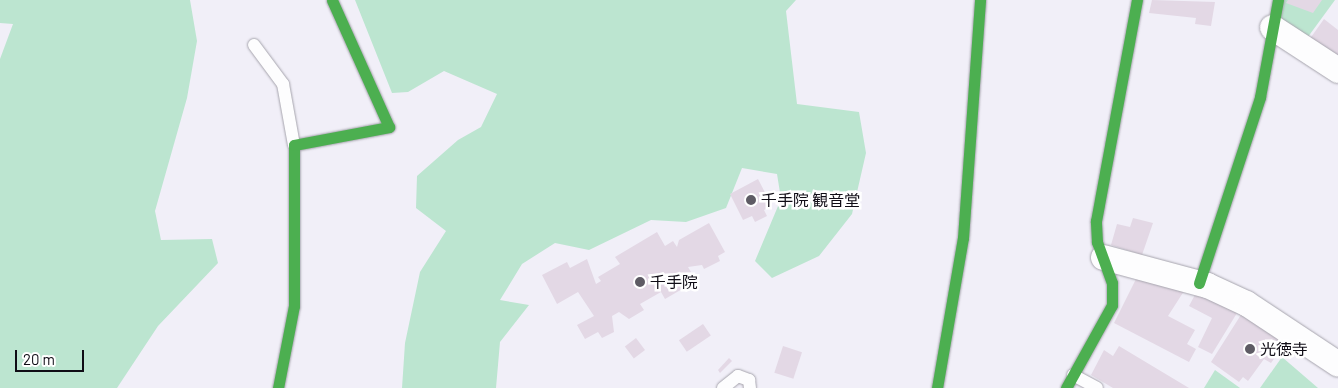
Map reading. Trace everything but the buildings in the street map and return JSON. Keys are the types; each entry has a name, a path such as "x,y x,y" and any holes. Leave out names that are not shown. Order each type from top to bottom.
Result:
{"street":[{"path":"278,388 294,306 294,145 389,126 332,0"},
{"path":"937,388 963,238 974,128 980,0"},
{"path":"1066,388 1112,305 1112,283 1103,257 1096,221 1137,0"},
{"path":"1199,282 1260,97 1278,0"},
{"path":"1272,27 1338,70"},
{"path":"1103,257 1199,282 1246,303 1338,364"}],"lane":[{"path":"254,45 273,64 283,84 294,145"},
{"path":"1073,374 1097,388"},
{"path":"723,388 738,376 749,380 750,388"}],"green space":[{"path":"0,0 190,0 197,41 187,98 155,211 161,240 212,239 218,263 158,326 117,388 0,388 0,59 13,24 0,23"},
{"path":"355,0 796,0 786,11 797,104 859,112 866,153 852,214 819,256 772,278 755,261 781,199 777,174 742,168 726,208 686,222 651,220 589,250 555,243 522,264 500,300 529,305 500,342 496,388 402,388 405,343 420,272 446,231 416,208 417,176 458,140 481,127 497,94 444,71 408,92 392,93"},
{"path":"1282,0 1335,0 1305,41 1276,21"},
{"path":"1282,357 1318,388 1260,388"},
{"path":"1215,370 1240,388 1204,388"}],"traffic: fast":[{"path":"278,388 294,306 294,145 389,127 332,0"},
{"path":"937,388 963,238 980,0"},
{"path":"1066,388 1112,305 1112,283 1097,242 1096,221 1137,0"},
{"path":"1199,283 1260,97 1278,0"}],"place":[{"name":"千手院 観音堂","path":"751,200"},
{"name":"千手院","path":"640,282"},
{"name":"光徳寺","path":"1250,349"}]}
